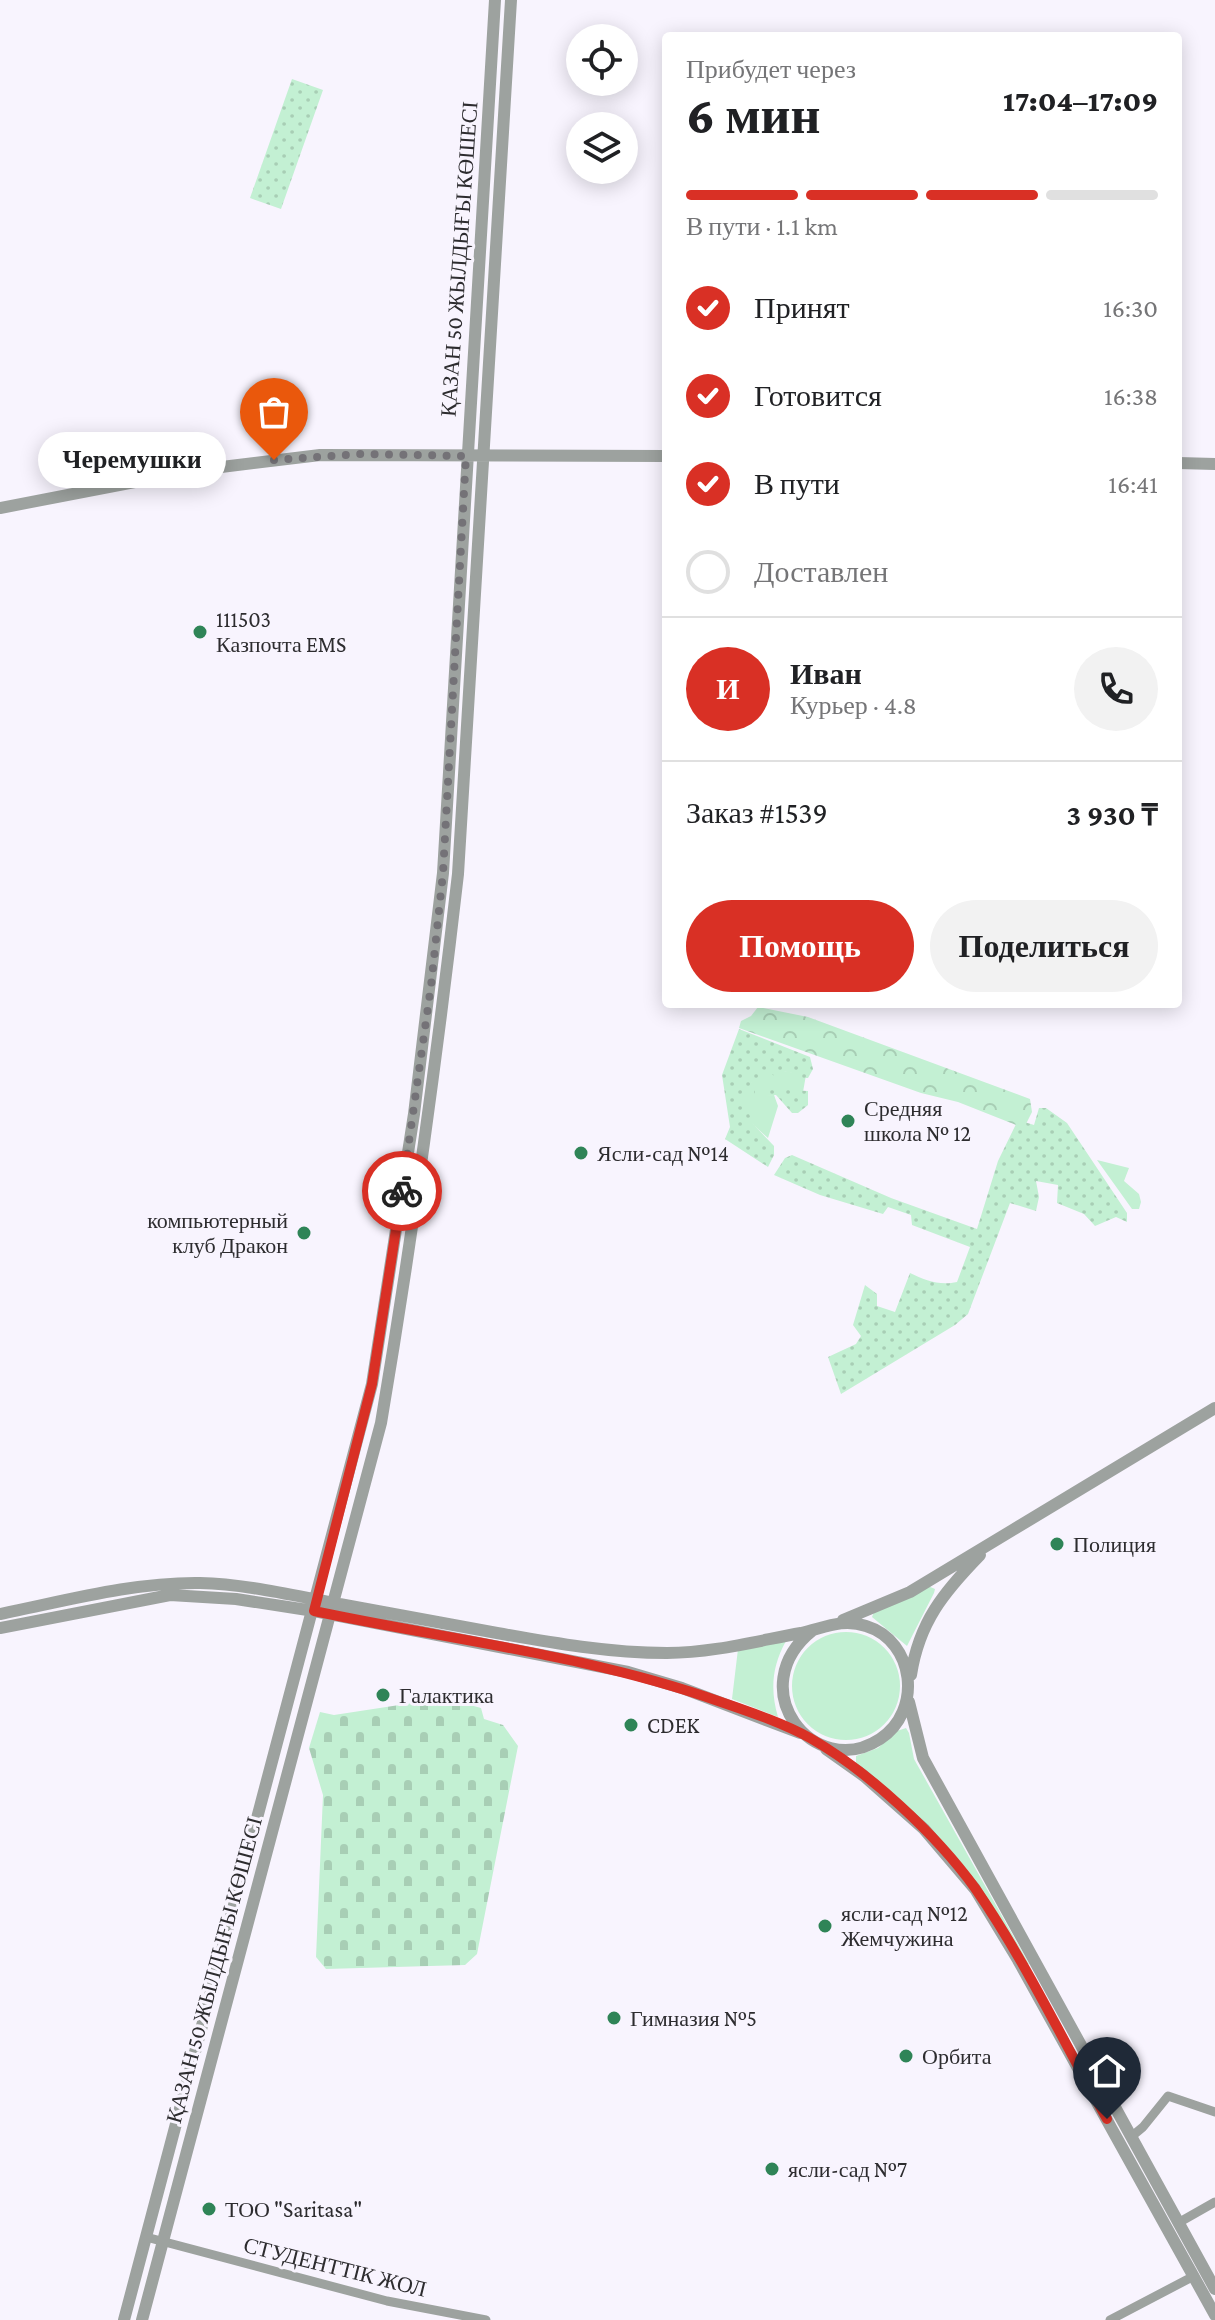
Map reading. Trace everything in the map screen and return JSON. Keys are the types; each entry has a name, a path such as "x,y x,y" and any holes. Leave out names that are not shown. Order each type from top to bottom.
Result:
{"street":[{"name":"ҚАЗАН 50 ЖЫЛДЫҒЫ КӨШЕСІ","path":"146,2237 372,1384 386,1295 438,930 495,0"},
{"name":"ҚАЗАН 50 ЖЫЛДЫҒЫ КӨШЕСІ","path":"142,2320 381,1423 402,1298 449,962 462,817 511,0"},
{"path":"477,329 491,330"},
{"path":"0,508 188,472 274,460 362,454 662,456"},
{"path":"1182,463 1215,464"},
{"path":"463,533 479,534"},
{"path":"446,816 462,817"},
{"path":"386,1295 402,1298"},
{"path":"400,1622 640,1653 716,1649 813,1630 910,1592 1215,1408"},
{"path":"994,1541 948,1588 933,1608 922,1632 909,1684 913,1728 923,1758 1215,2315"},
{"path":"0,1614 171,1583 204,1583 237,1593 400,1622 628,1672 727,1704 833,1748 849,1749 873,1742 893,1728 908,1698"},
{"path":"0,1628 170,1595 237,1593"},
{"path":"835,1623 862,1624 886,1636 902,1658 909,1684"},
{"path":"813,1630 799,1641 789,1656 782,1682 786,1708 795,1724 864,1776 924,1829 975,1889 1215,2289"},
{"path":"243,1871 260,1875"},
{"path":"199,2040 215,2044"},
{"path":"1125,2140 1143,2127 1168,2096 1215,2112"},
{"path":"1178,2223 1215,2202"},
{"path":"124,2320 146,2237"},
{"name":"СТУДЕНТТІК ЖОЛ","path":"146,2237 387,2301 486,2320"},
{"path":"1110,2320 1194,2276"}],"green space":[{"path":"292,79 323,90 281,209 250,198"},
{"path":"757,1008 763,1008 808,1017 1030,1099 1032,1112 1024,1128 958,1102 921,1093 739,1028 741,1021"},
{"path":"739,1029 810,1057 813,1069 808,1078 795,1078 792,1073 782,1071 776,1077 758,1069 760,1079 751,1083 755,1096 744,1097 752,1123 774,1146 774,1155 768,1167 725,1139 730,1127 722,1075"},
{"path":"756,1066 806,1075 803,1092 763,1096 774,1095 778,1106 768,1138 749,1121 741,1095 751,1083"},
{"path":"777,1086 808,1091 808,1105 798,1113 792,1113 776,1095 762,1096 765,1088"},
{"path":"1039,1108 1046,1108 1067,1123 1127,1213 1127,1222 1116,1217 1095,1226 1084,1214 1057,1203 1058,1185 1036,1181 1039,1197 1036,1211 1010,1203 968,1314 841,1394 828,1357 856,1344 861,1336 853,1325 865,1285 877,1294 877,1306 895,1312 910,1273 938,1283 957,1282 970,1247 912,1225 911,1215 888,1207 883,1214 820,1195 774,1175 785,1158 792,1155 891,1198 977,1229 998,1161 1018,1120 1034,1125"},
{"path":"1097,1160 1129,1168 1124,1181 1139,1194 1139,1209 1132,1209"},
{"path":"928,1586 935,1589 934,1593 907,1646 872,1617 874,1612"},
{"path":"846,1632 867,1636 884,1648 896,1665 900,1686 896,1707 884,1724 867,1736 846,1740 825,1736 808,1724 796,1707 792,1686 796,1665 808,1648 825,1636"},
{"path":"786,1641 774,1678 778,1717 732,1699 738,1649"},
{"path":"445,1698 481,1708 484,1719 503,1725 518,1746 477,1954 465,1965 326,1969 316,1957 323,1795 309,1748 320,1712 334,1715"},
{"path":"906,1728 914,1759 1029,1964 1025,1965 991,1905 856,1765 856,1756 878,1748 897,1731"}],"way so far":[{"path":"274,460 362,454 466,456 443,873 431,986 402,1191"}],"place":[{"name":"Черемушки","path":"274,460"},
{"name":"111503 Казпочта EMS","path":"200,632"},
{"name":"Средняя школа № 12","path":"848,1121"},
{"name":"Ясли-сад №14","path":"581,1153"},
{"name":"компьютерный клуб Дракон","path":"304,1233"},
{"name":"Полиция","path":"1057,1544"},
{"name":"Галактика","path":"383,1695"},
{"name":"CDEK","path":"631,1725"},
{"name":"ясли-сад №12 Жемчужина","path":"825,1926"},
{"name":"Гимназия №5","path":"614,2018"},
{"name":"Орбита","path":"906,2056"},
{"name":"ясли-сад №7","path":"772,2169"},
{"name":"ТОО \"Saritasa\"","path":"209,2209"}],"route":[{"path":"402,1191 372,1384 314,1611 628,1672 742,1709 817,1742 864,1776 924,1829 975,1889 1107,2119"}]}
